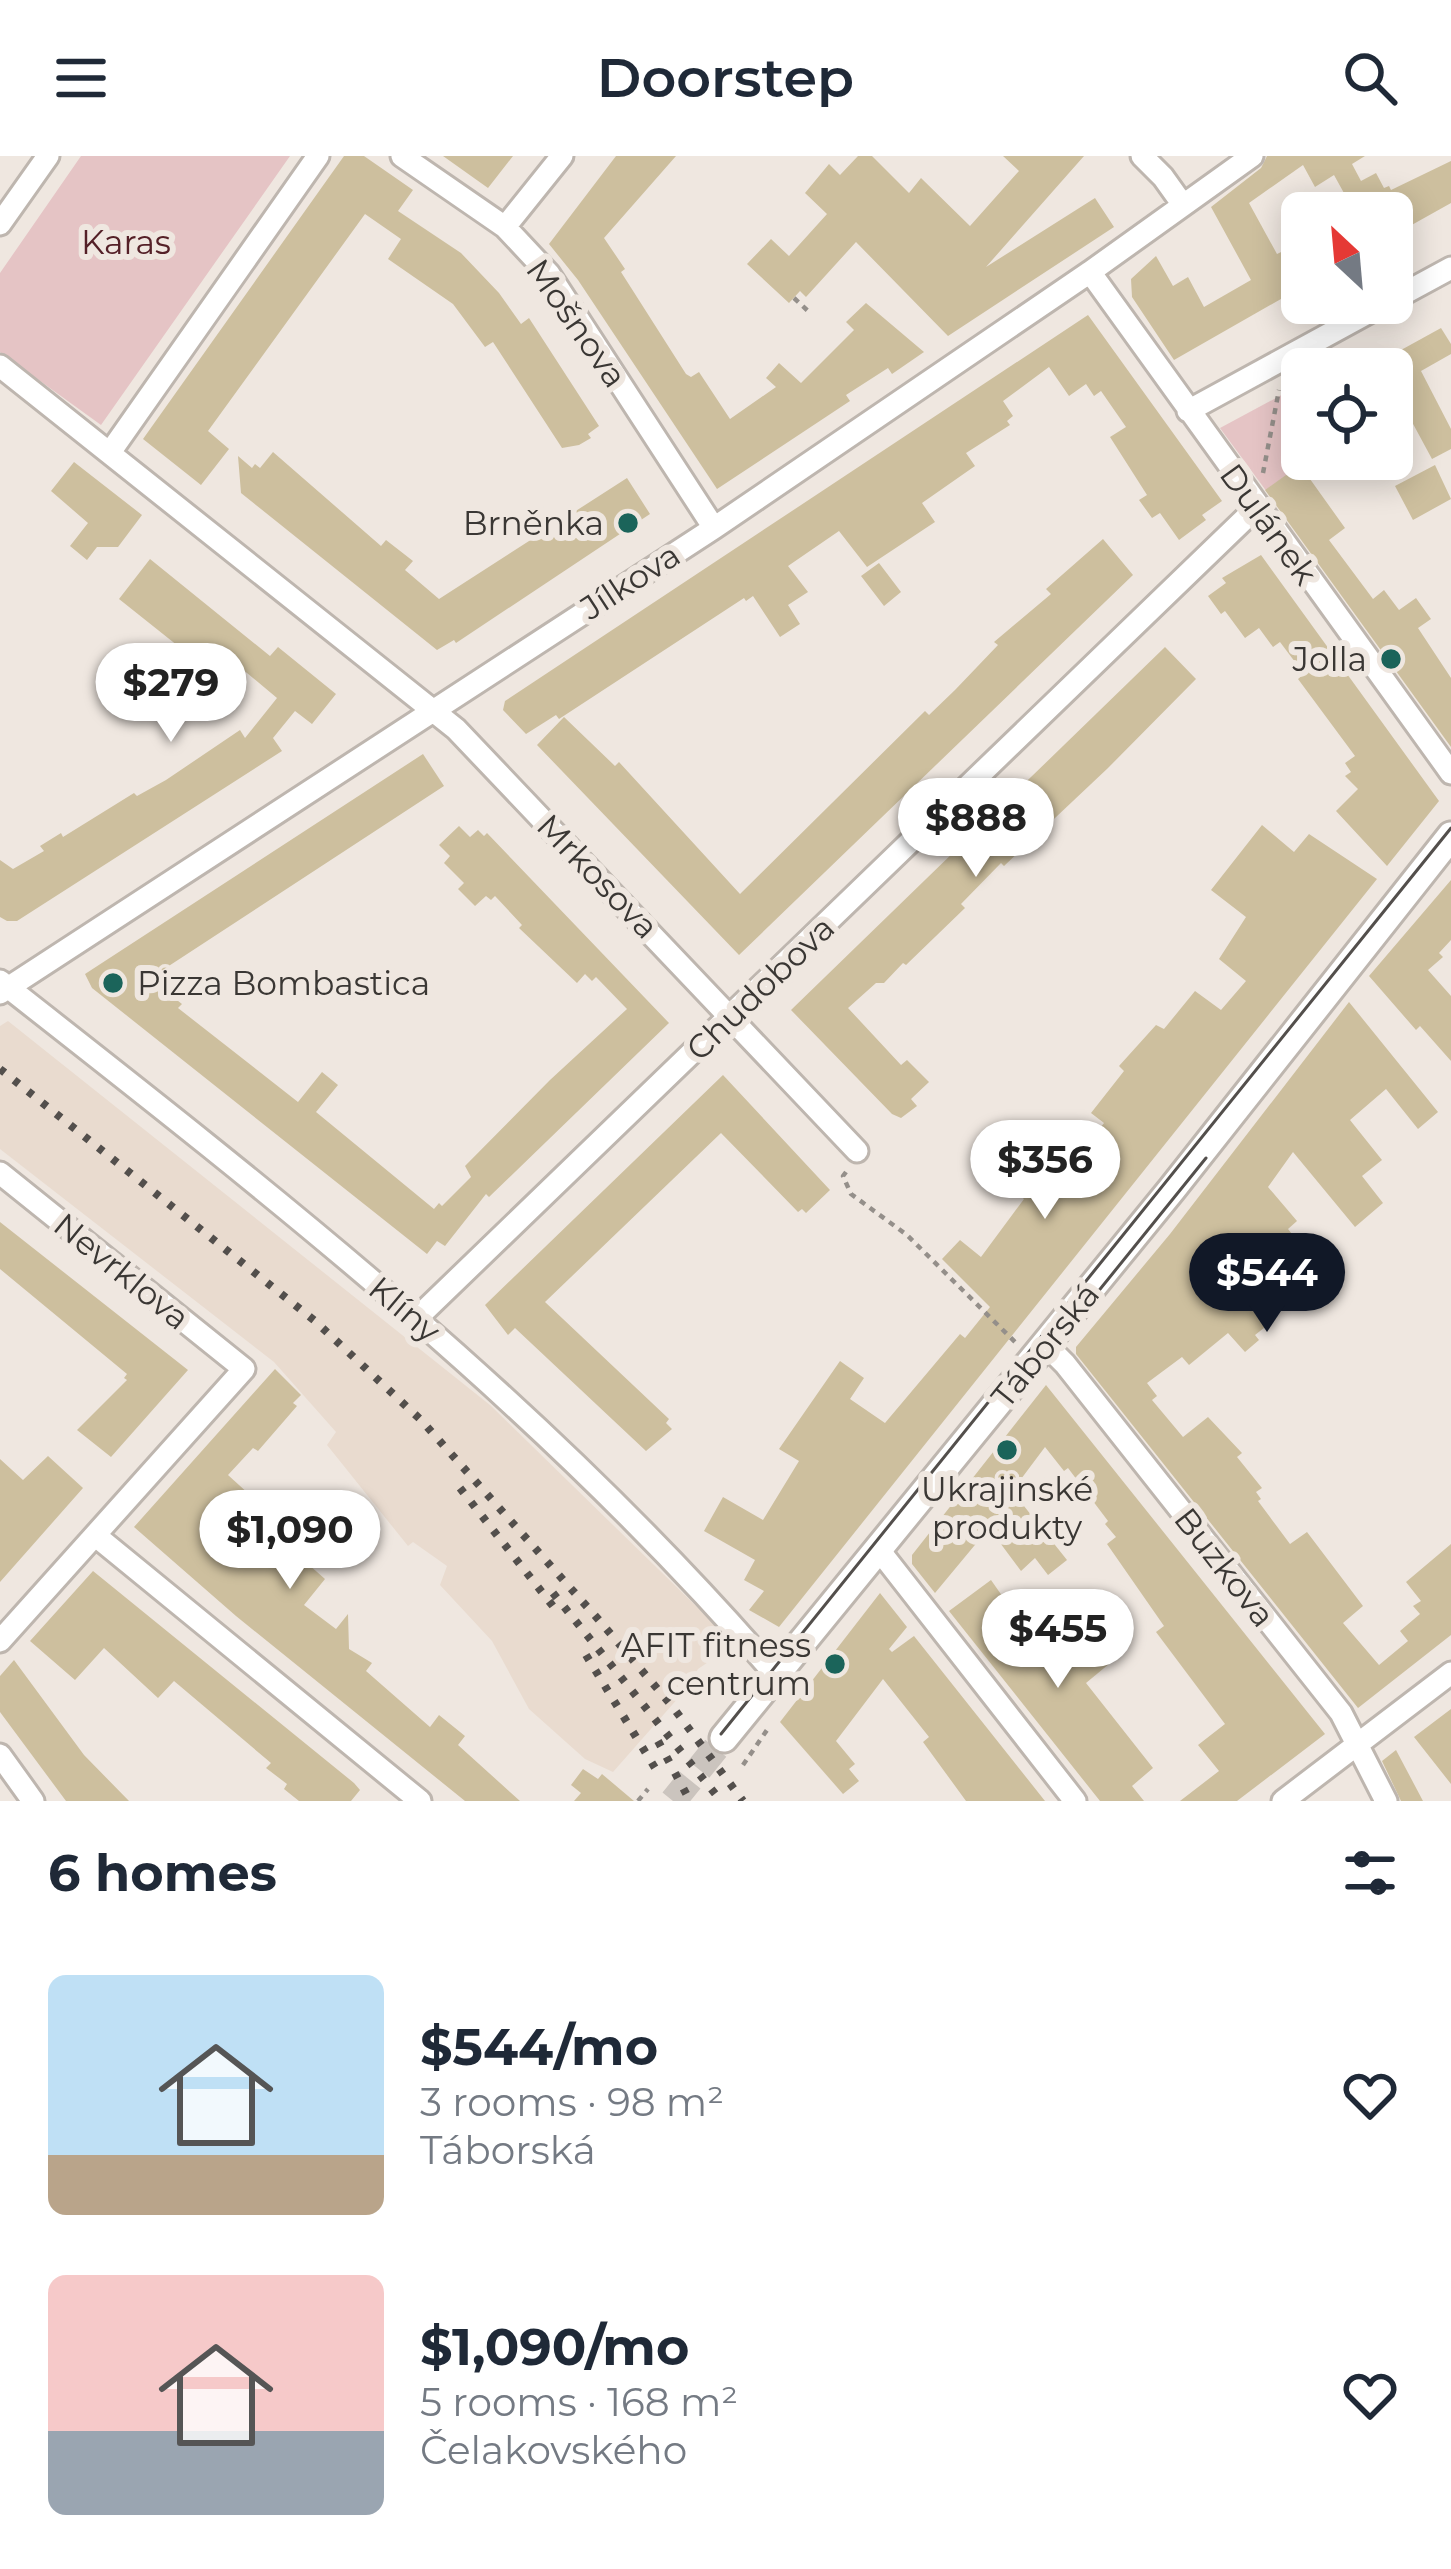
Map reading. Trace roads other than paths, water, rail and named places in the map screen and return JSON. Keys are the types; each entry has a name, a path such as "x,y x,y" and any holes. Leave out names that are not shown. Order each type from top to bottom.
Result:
{"street":[{"path":"0,224 47,156"},
{"path":"112,452 318,156"},
{"name":"Mošnova","path":"402,156 505,227 549,274 714,527"},
{"path":"505,227 562,156"},
{"path":"1142,156 1183,205"},
{"name":"Jílkova","path":"3,987 714,527 1252,156"},
{"path":"1413,289 1451,268"},
{"name":"Dulánek","path":"1090,272 1188,410 1258,498 1451,773"},
{"path":"1188,410 1348,324"},
{"name":"Mrkosova","path":"0,366 435,711 856,1150"},
{"name":"Chudobova","path":"418,1317 1258,498"},
{"name":"Táborská","path":"724,1738 1046,1345 1451,836"},
{"name":"Klíny","path":"3,987 418,1317 603,1490 776,1675"},
{"name":"Nevrklova","path":"0,1173 244,1370 96,1536"},
{"name":"Buzkova","path":"1046,1345 1066,1364 1341,1713 1386,1801"},
{"path":"0,1641 96,1536 420,1801"},
{"path":"878,1550 1075,1801"},
{"path":"1283,1801 1451,1673"},
{"path":"0,1755 34,1801"}],"tunnel":[{"path":"673,1801 724,1738"}],"tram line":[{"path":"721,1734 1451,828"},
{"path":"1021,1387 1206,1158"}],"railway":[{"path":"0,1069 315,1321 421,1420 672,1706 743,1801"},
{"path":"460,1488 556,1610"},
{"path":"553,1593 721,1801"},
{"path":"586,1655 655,1768"},
{"path":"658,1741 690,1801"}],"place":[{"name":"Brněnka","path":"628,523"},
{"name":"Jolla","path":"1391,659"},
{"name":"Pizza Bombastica","path":"113,983"},
{"name":"Ukrajinské produkty","path":"1007,1450"},
{"name":"AFIT fitness centrum","path":"835,1664"}],"park label":[{"name":"Karas","path":"126,242"}]}
